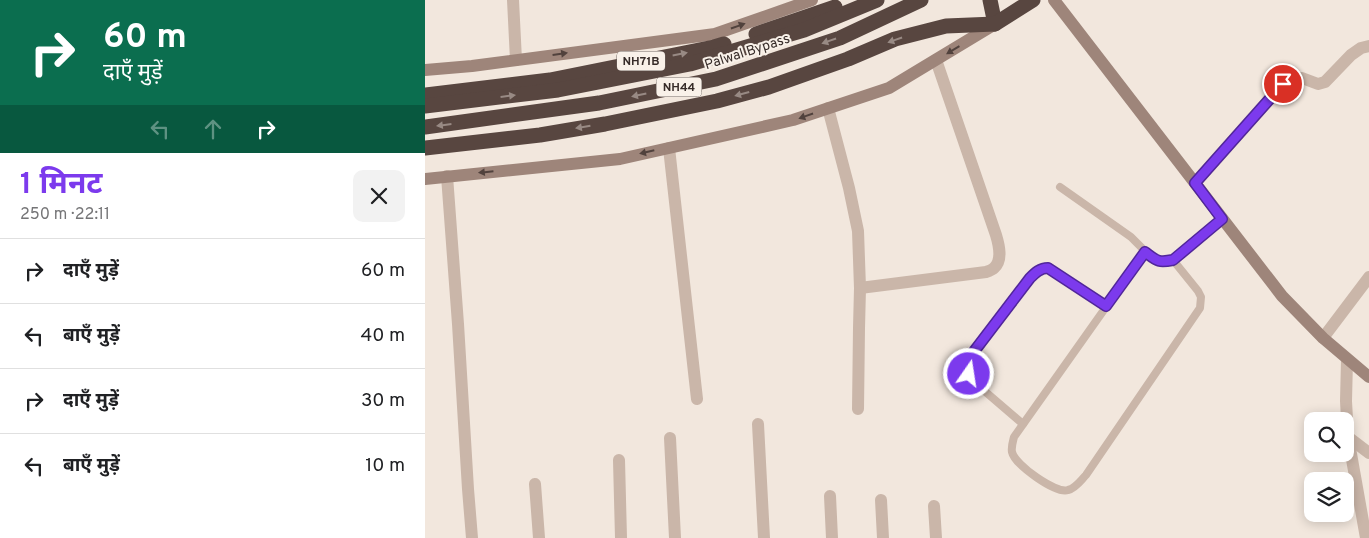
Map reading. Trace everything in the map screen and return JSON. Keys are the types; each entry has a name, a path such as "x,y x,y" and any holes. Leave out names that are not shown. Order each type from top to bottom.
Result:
{"highway":[{"name":"NH71B","path":"425,95 550,80 714,47 766,31 851,0"},
{"name":"Palwal Bypass","path":"425,106 557,90 690,64 804,30 877,0"},
{"name":"Palwal Bypass","path":"425,127 599,103 716,79 840,38 921,0"},
{"path":"990,0 995,24"},
{"path":"425,148 540,135 717,101 769,87 895,40 946,26 995,24 1033,0"}],"street":[{"path":"513,0 516,60"},
{"path":"425,70 472,66 715,34 812,0"},
{"path":"1054,0 1282,296 1323,338 1369,377"},
{"path":"425,179 620,159 793,120 889,88 995,24"},
{"path":"1195,183 1283,84 1291,78 1301,78 1318,84 1325,82 1351,55 1361,48 1369,46"},
{"path":"861,288 986,272 994,268 999,261 1000,249 996,235 936,60"},
{"path":"828,108 849,188 857,231 861,288 858,408"},
{"path":"669,148 697,399"},
{"path":"447,176 472,538"},
{"path":"1323,338 1365,291 1369,277"},
{"path":"1347,360 1347,412"},
{"path":"758,424 764,538"},
{"path":"670,438 675,538"},
{"path":"1354,442 1369,454"},
{"path":"619,460 621,538"},
{"path":"1352,462 1366,538"},
{"path":"535,484 539,538"},
{"path":"830,496 833,538"},
{"path":"881,500 883,538"},
{"path":"934,506 937,538"}],"lane":[{"path":"1060,187 1131,237 1155,260 1173,260 1222,219"},
{"path":"1145,252 1014,436 1011,451 1015,459 1025,470 1059,490 1067,491 1075,487 1086,475 1200,308 1201,297 1198,291 1173,260"},
{"path":"1023,424 974,382 967,367 969,358 1030,278 1043,268 1048,268 1106,306"}],"route":[{"path":"969,374 967,367 969,358 1030,278 1038,271 1048,268 1106,306 1145,252 1155,260 1173,260 1222,219 1195,183 1283,84"}]}
